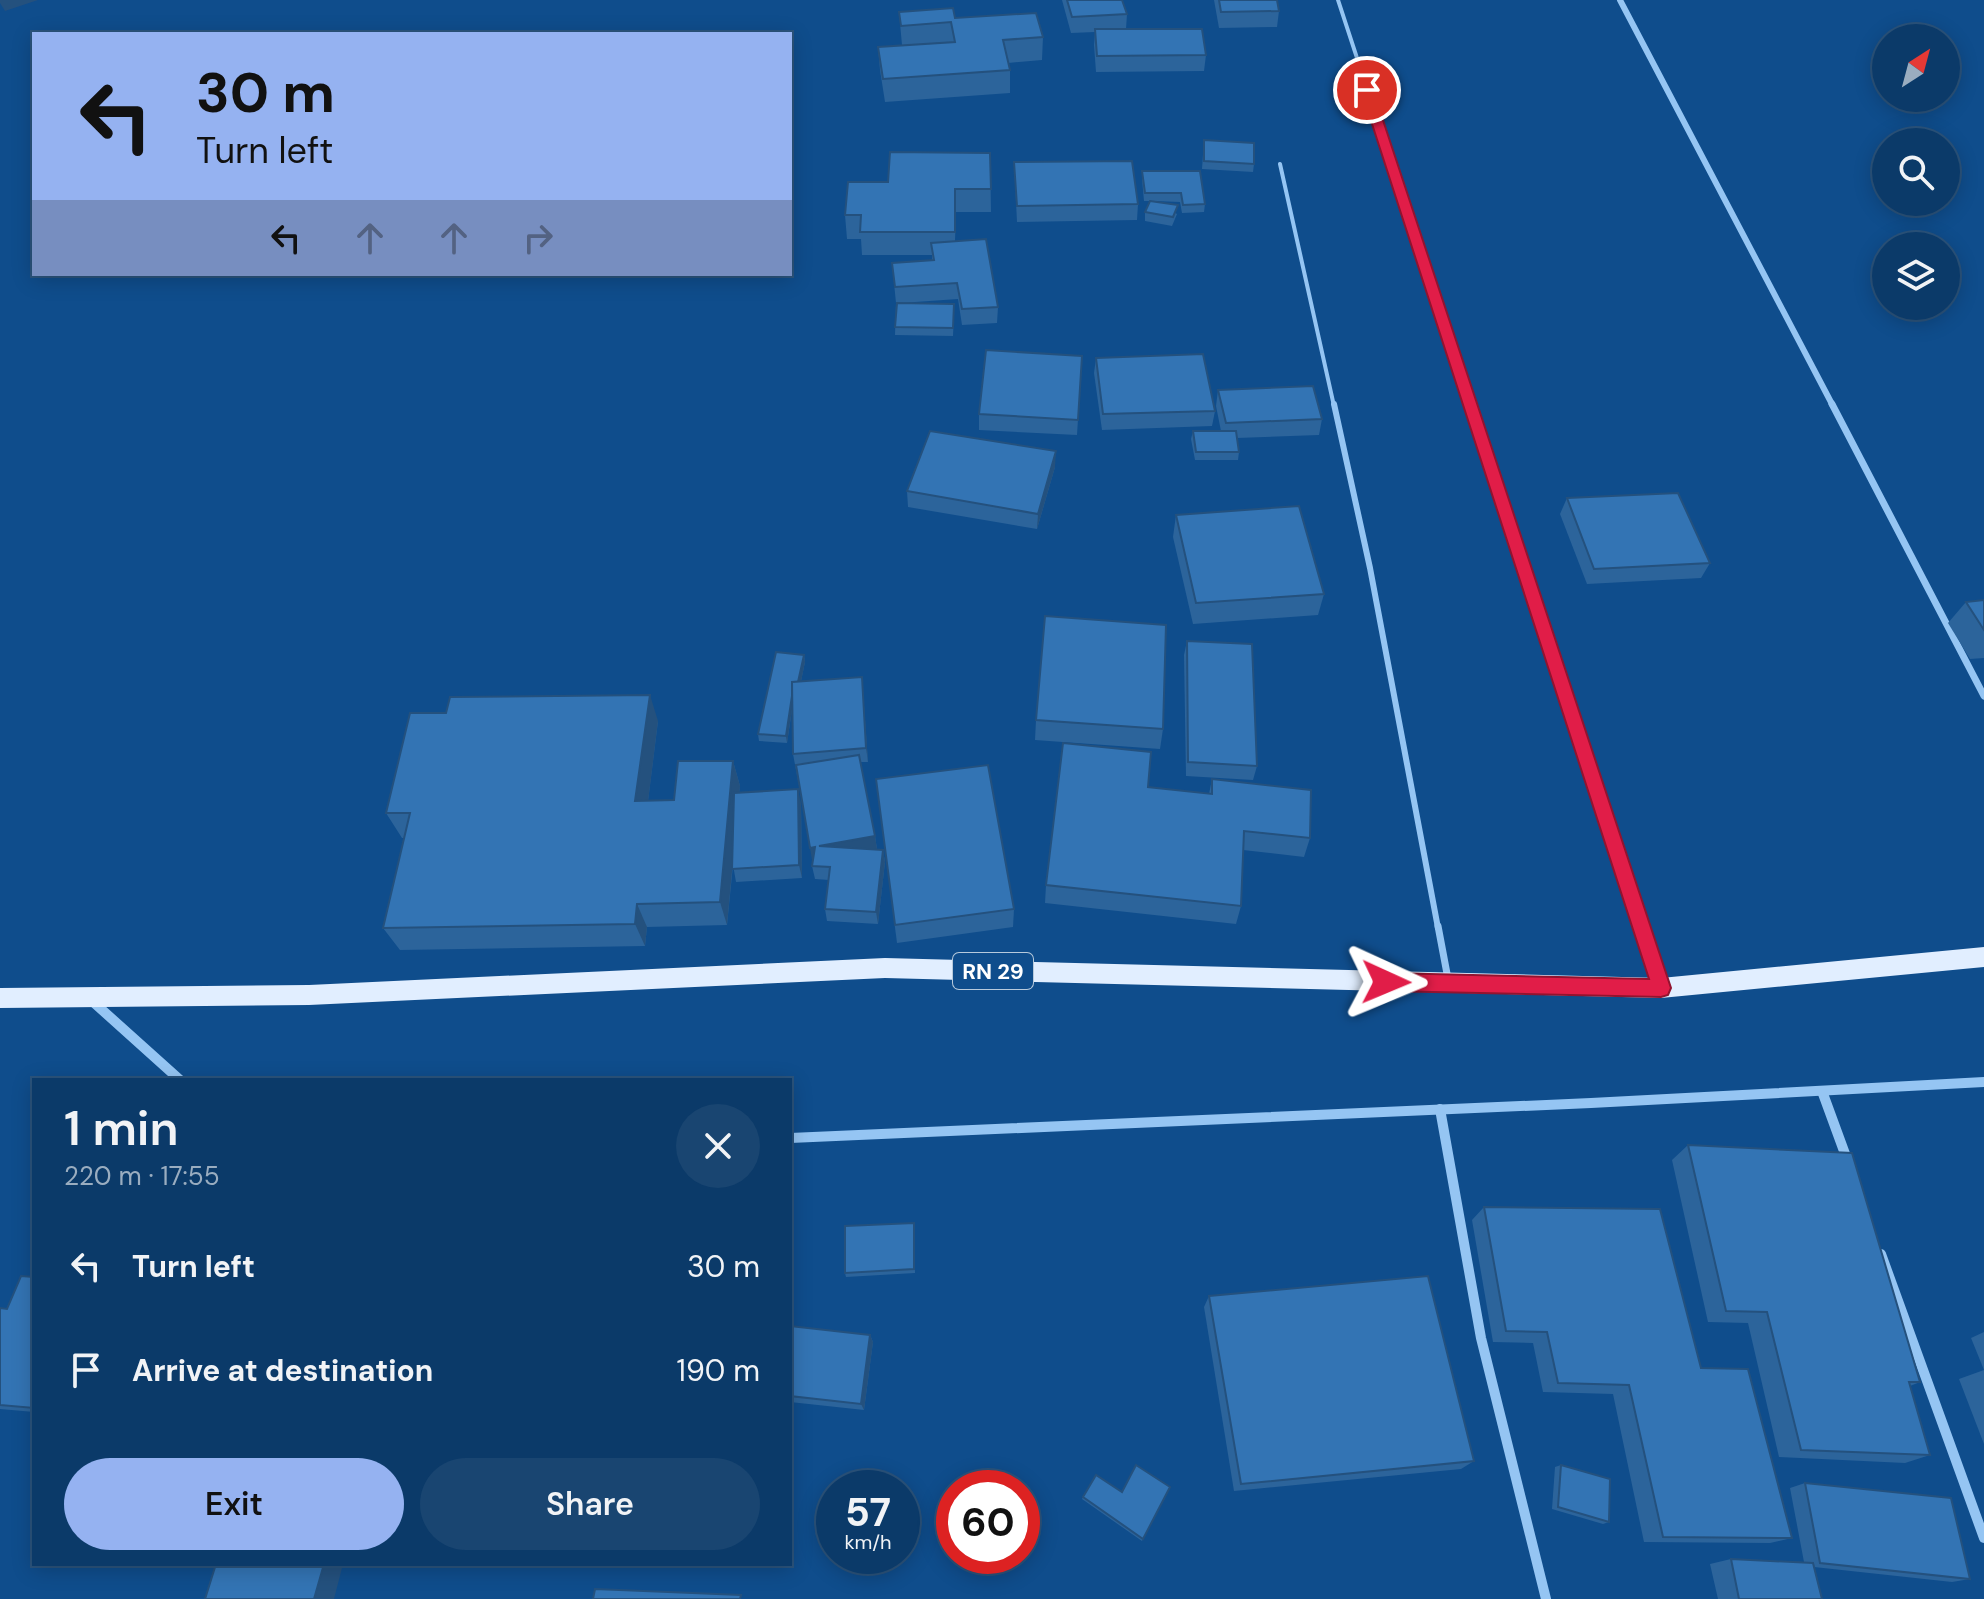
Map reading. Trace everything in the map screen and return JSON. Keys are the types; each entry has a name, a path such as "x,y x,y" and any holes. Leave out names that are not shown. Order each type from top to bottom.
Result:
{"main road":[{"name":"RN 29","path":"0,998 309,995 885,968 1661,988 1984,957"}],"street":[{"path":"1620,0 1984,696"},
{"path":"89,998 178,1078"},
{"path":"792,1138 1984,1082"},
{"path":"1822,1091 1855,1181"},
{"path":"1440,1109 1481,1338 1546,1599"},
{"path":"1876,1240 1984,1538"}],"lane":[{"path":"1338,0 1661,988"},
{"path":"1280,164 1370,568 1448,983"}],"building":[{"path":"1067,0 1122,0 1127,14 1072,17"},
{"path":"1219,0 1277,0 1279,11 1221,12"},
{"path":"953,8 955,18 1036,13 1043,37 1003,40 1010,70 883,79 878,47 955,42 951,22 901,26 899,12"},
{"path":"1095,29 1202,29 1206,55 1097,56"},
{"path":"1204,140 1254,143 1254,164 1204,161"},
{"path":"890,152 990,153 991,189 955,189 955,232 860,232 861,215 845,215 848,182 888,182"},
{"path":"1132,161 1138,204 1017,206 1014,162"},
{"path":"1142,171 1200,171 1205,204 1183,205 1181,193 1145,193"},
{"path":"1150,201 1178,205 1173,217 1145,212"},
{"path":"986,239 998,307 962,309 957,283 895,287 892,263 934,260 931,243"},
{"path":"897,303 954,304 953,328 895,327"},
{"path":"986,350 1082,356 1078,420 979,414"},
{"path":"1203,354 1215,411 1103,414 1096,358"},
{"path":"1313,386 1322,419 1226,423 1218,390"},
{"path":"930,431 1056,451 1038,514 907,491"},
{"path":"1193,431 1236,431 1239,452 1196,452"},
{"path":"1678,493 1710,563 1594,569 1567,498"},
{"path":"1299,506 1324,594 1196,603 1176,515"},
{"path":"1984,600 1984,630 1966,602"},
{"path":"1045,616 1166,625 1163,729 1036,720"},
{"path":"1187,641 1252,644 1257,766 1188,762"},
{"path":"776,652 804,655 798,682 792,682 786,736 758,734"},
{"path":"862,677 866,748 793,754 792,682"},
{"path":"650,695 635,801 674,800 678,761 733,761 720,902 637,904 635,924 383,928 410,813 386,813 410,713 446,713 450,697"},
{"path":"1063,743 1151,752 1148,787 1212,794 1212,779 1311,790 1310,838 1244,831 1241,906 1046,885"},
{"path":"859,755 875,836 819,846 883,850 876,912 825,909 830,867 812,866 815,847 810,848 796,765"},
{"path":"988,765 1014,909 895,925 876,779"},
{"path":"798,789 799,865 732,869 734,793"},
{"path":"1688,1145 1852,1153 1920,1382 1909,1382 1930,1455 1801,1450 1767,1312 1726,1311"},
{"path":"1484,1207 1660,1209 1701,1368 1748,1369 1792,1538 1663,1537 1629,1385 1558,1383 1547,1332 1506,1331"},
{"path":"914,1223 914,1269 845,1273 845,1226"},
{"path":"21,1276 32,1277 32,1408 0,1405 0,1308 7,1309"},
{"path":"1428,1276 1474,1461 1241,1484 1209,1296"},
{"path":"792,1326 870,1335 861,1404 792,1396"},
{"path":"1136,1465 1170,1487 1143,1539 1083,1497 1096,1475 1122,1492"},
{"path":"1561,1465 1610,1479 1609,1522 1558,1507"},
{"path":"1805,1483 1951,1498 1970,1579 1820,1563"},
{"path":"1731,1559 1813,1563 1822,1599 1739,1599"},
{"path":"215,1566 323,1566 314,1599 205,1599"},
{"path":"595,1589 741,1595 740,1599 593,1599"}],"route":[{"path":"1367,90 1661,988 1386,982"}]}
